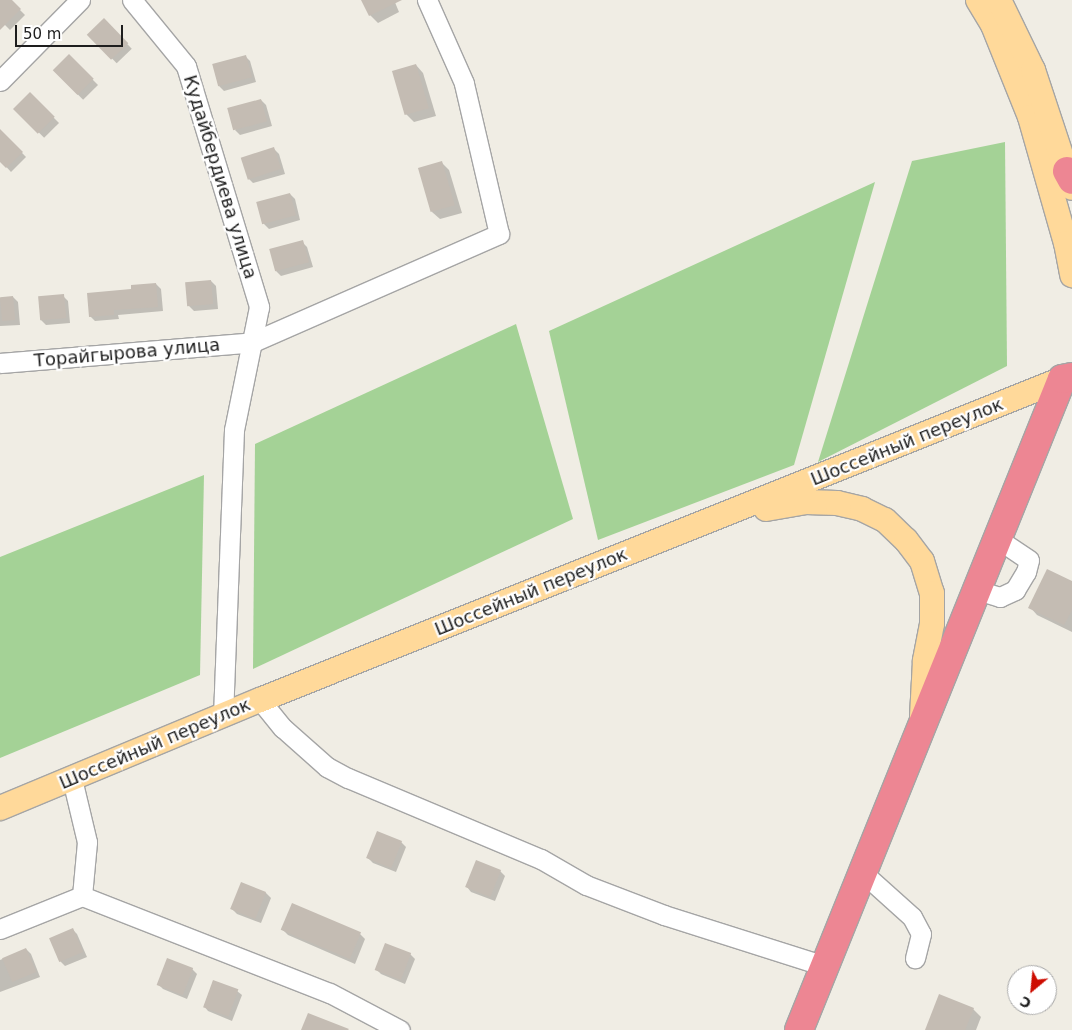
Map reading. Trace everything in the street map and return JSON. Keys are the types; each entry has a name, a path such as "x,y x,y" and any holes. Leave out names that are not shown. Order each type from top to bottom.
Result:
{"highway":[{"path":"799,1030 976,590 1067,378"}],"main road":[{"path":"978,0 993,25 1030,117 1066,243 1072,275"},
{"path":"999,0 1033,70 1070,180"},
{"name":"Шоссейный переулок","path":"3,804 72,779 260,700 1067,378"},
{"path":"720,517 806,502 837,503 862,509 885,520 906,540 922,561 932,593 932,624 925,661 922,724"}],"street":[{"path":"0,81 80,0"},
{"name":"Кудайбердиева улица","path":"132,0 186,66 259,307 254,342 234,430 223,715"},
{"name":"Торайгырова улица","path":"0,363 254,342 499,234 464,83 427,0"},
{"path":"976,590 1000,597 1015,590 1026,572 1029,560 998,539"},
{"path":"260,700 283,728 328,766 348,778 541,859 586,885 664,915 825,966"},
{"path":"72,779 87,842 82,896"},
{"path":"863,873 912,917 921,934 915,958"},
{"path":"0,929 82,896 330,993 400,1030"}],"green space":[{"path":"1005,142 1007,366 818,462 912,161"},
{"path":"875,182 794,465 598,540 549,331"},
{"path":"516,324 573,519 253,669 255,444"},
{"path":"204,475 200,675 0,758 0,557"}],"building":[{"path":"0,0 12,0 21,9 0,30"},
{"path":"361,0 402,0 369,16"},
{"path":"104,18 128,43 111,60 87,35"},
{"path":"69,54 94,79 77,95 53,70"},
{"path":"246,55 252,77 218,86 212,64"},
{"path":"416,64 429,108 405,115 392,71"},
{"path":"30,92 55,117 38,134 13,109"},
{"path":"261,99 267,121 233,130 227,108"},
{"path":"0,129 23,152 6,168 0,162"},
{"path":"274,147 281,169 248,180 241,158"},
{"path":"442,161 455,205 431,212 418,168"},
{"path":"290,193 296,215 262,224 256,202"},
{"path":"303,240 309,262 275,271 269,249"},
{"path":"211,280 213,304 187,306 185,282"},
{"path":"156,283 158,307 114,310 114,315 89,317 87,293 131,289 131,285"},
{"path":"64,294 66,318 40,320 38,296"},
{"path":"13,296 15,320 2,321 0,297"},
{"path":"1047,569 1072,581 1072,610 1064,625 1028,608"},
{"path":"377,831 402,841 391,868 366,858"},
{"path":"476,860 501,870 490,897 465,887"},
{"path":"241,882 266,892 255,919 230,909"},
{"path":"292,903 361,932 350,959 281,930"},
{"path":"73,928 83,952 59,962 49,938"},
{"path":"385,943 411,953 401,980 375,970"},
{"path":"26,948 36,972 12,982 2,958"},
{"path":"167,958 193,968 183,995 157,985"},
{"path":"213,980 238,989 228,1016 203,1007"},
{"path":"939,994 974,1008 965,1030 925,1030"},
{"path":"308,1013 349,1029 301,1030"}]}
